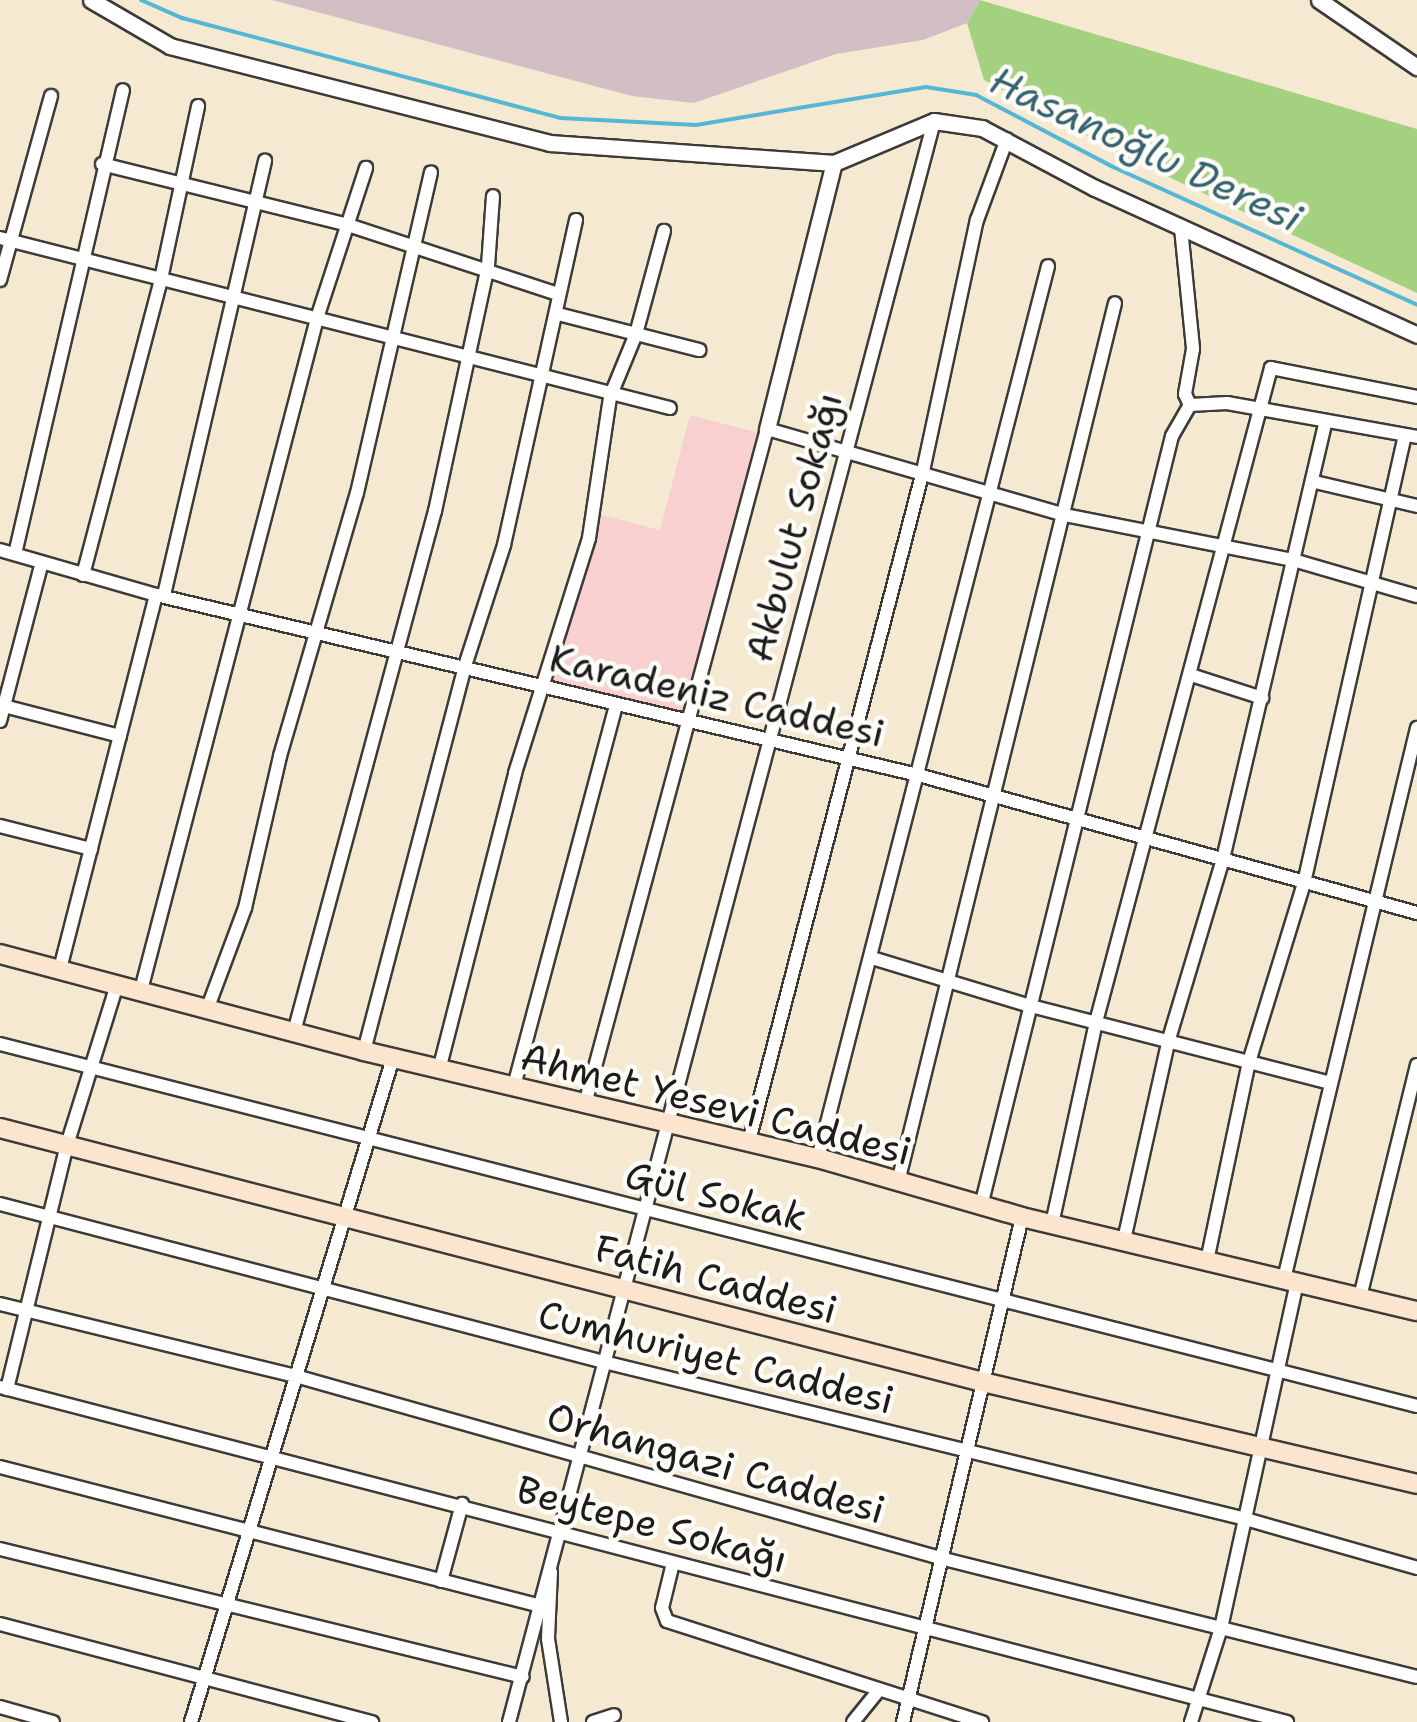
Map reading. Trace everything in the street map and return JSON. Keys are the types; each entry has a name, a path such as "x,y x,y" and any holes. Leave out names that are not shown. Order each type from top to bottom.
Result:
{"main road":[{"name":"Ahmet Yesevi Caddesi","path":"0,954 439,1070 818,1158 1022,1218 1417,1311"},
{"name":"Fatih Caddesi","path":"0,1128 983,1382 1417,1484"}],"street":[{"path":"91,0 170,46 550,143 834,163 934,121 960,121 1007,139 1180,228 1417,336"},
{"path":"1319,0 1417,67"},
{"path":"15,554 84,262 102,164 123,90"},
{"path":"0,280 5,240 51,96"},
{"path":"82,575 160,280 198,106"},
{"name":"Akbulut Sokağı","path":"509,1722 649,1210 667,1122 934,121"},
{"path":"749,1142 923,471 972,268 977,220 1007,139"},
{"path":"60,969 160,595 265,161"},
{"path":"585,1104 690,720 834,163"},
{"path":"102,164 345,224 411,248 488,266 558,294"},
{"path":"141,990 244,612 318,315 366,168"},
{"path":"208,1007 245,908 280,756 320,630 430,172"},
{"path":"294,1032 397,651 488,266 493,196"},
{"path":"364,1051 464,669 504,545 576,220"},
{"path":"1180,228 1193,349 1185,394 1190,405"},
{"path":"439,1070 544,684 589,538 610,397 636,334 664,230"},
{"path":"5,240 390,333 610,397 670,408"},
{"path":"818,1158 922,776 1048,266"},
{"path":"898,1182 997,798 1115,303"},
{"path":"558,314 699,350"},
{"path":"1052,1224 1096,1022 1149,838 1223,546 1264,409 1271,368 1417,397"},
{"path":"1190,405 1264,409 1325,425 1411,436 1304,883 1249,1062 1207,1261"},
{"path":"981,1206 1026,1006 1082,821 1146,535 1172,436 1190,405"},
{"path":"1124,1240 1169,1040 1223,859 1315,482 1325,425"},
{"path":"767,429 1065,515 1146,535 1294,560 1417,596"},
{"path":"1315,482 1417,506"},
{"name":"Karadeniz Caddesi","path":"0,550 160,595 922,776 1417,913"},
{"path":"0,721 42,562"},
{"path":"1191,675 1262,698"},
{"path":"514,1086 616,704"},
{"path":"2,706 120,736"},
{"path":"1192,1722 1221,1628 1242,1518 1280,1374 1290,1281 1330,1083 1371,902 1417,728"},
{"path":"0,826 91,849"},
{"path":"872,958 1026,1006 1330,1083"},
{"path":"3,1388 29,1312 88,1067 117,984"},
{"name":"Gül Sokak","path":"0,1044 1417,1406"},
{"path":"192,1722 247,1531 299,1377 371,1140 392,1058"},
{"path":"1360,1297 1417,1065"},
{"name":"Cumhuriyet Caddesi","path":"0,1204 608,1363 1242,1518 1417,1568"},
{"path":"903,1722 1022,1218"},
{"name":"Orhangazi Caddesi","path":"0,1304 299,1377 944,1559 1417,1677"},
{"name":"Beytepe Sokağı","path":"3,1388 562,1529 673,1563 1286,1722"},
{"path":"0,1467 541,1606"},
{"path":"441,1581 462,1504"},
{"path":"0,1548 523,1677"},
{"path":"673,1563 662,1608 667,1621 907,1703 982,1722"},
{"path":"550,1569 556,1585 548,1639 561,1722"},
{"path":"0,1624 372,1722"},
{"path":"853,1722 877,1692"},
{"path":"0,1707 53,1722"},
{"path":"593,1722 614,1715"}],"shaded area":[{"path":"272,0 980,0 967,23 923,40 836,54 694,103 632,96"},
{"path":"690,415 763,434 689,716 554,681 598,514 660,530"}],"green space":[{"path":"980,0 1417,129 1417,293 1128,158 984,80 967,23"}],"waterway":[{"name":"Hasanoğlu Deresi","path":"141,0 182,18 560,118 696,125 926,87 976,95 1111,166 1417,305"}]}
